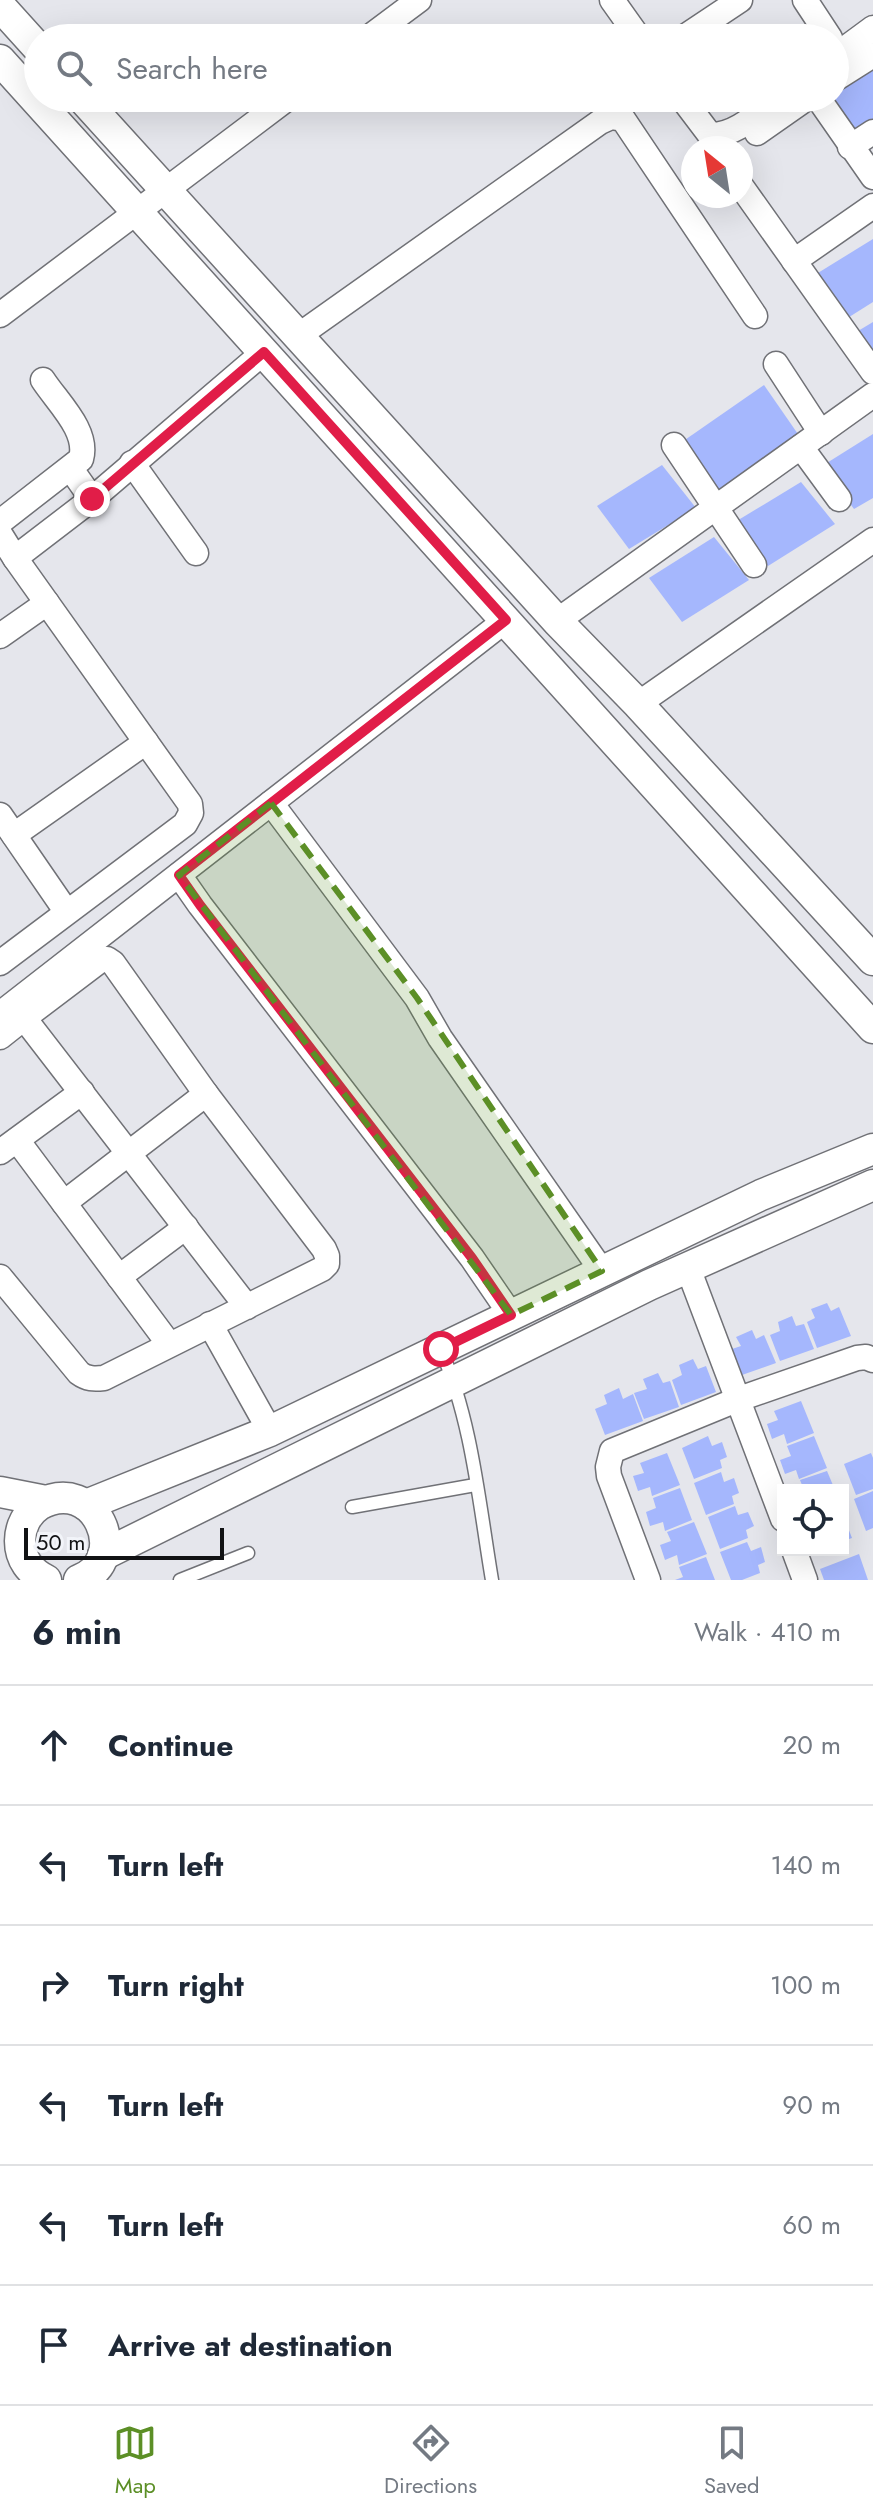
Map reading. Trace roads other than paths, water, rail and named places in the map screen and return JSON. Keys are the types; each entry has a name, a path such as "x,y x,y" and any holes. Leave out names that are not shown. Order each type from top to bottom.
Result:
{"street":[{"path":"387,24 419,0"},
{"path":"612,0 629,24"},
{"path":"704,24 740,0"},
{"path":"805,0 820,24"},
{"path":"0,6 24,33"},
{"path":"849,41 873,28"},
{"path":"849,70 873,55"},
{"path":"0,60 24,87"},
{"path":"47,112 873,1028"},
{"path":"95,112 557,621 638,704 873,960"},
{"path":"0,315 269,112"},
{"path":"693,112 710,135 731,132 759,112"},
{"path":"753,136 787,112"},
{"path":"827,112 873,177"},
{"path":"298,336 611,117 623,119 755,316"},
{"path":"850,147 873,132"},
{"path":"753,203 873,372"},
{"path":"794,261 873,206"},
{"path":"15,558 92,499 264,352"},
{"path":"776,364 839,499"},
{"path":"0,522 71,469 81,459 85,448 83,436 43,380"},
{"path":"557,621 873,395"},
{"path":"674,445 754,565"},
{"path":"132,463 196,553"},
{"path":"71,469 92,499"},
{"path":"0,534 190,804 191,813 185,824 0,963"},
{"path":"638,704 873,540"},
{"path":"0,636 47,603"},
{"path":"0,1037 12,1012 179,875 506,620"},
{"path":"66,911 7,825 146,742"},
{"path":"271,803 417,998 440,1038 602,1271"},
{"path":"179,875 472,1258 511,1315"},
{"path":"0,1277 79,1373 85,1378 104,1378 327,1264 327,1256 111,961 102,959 12,1012"},
{"path":"12,1012 82,1092 247,1307"},
{"path":"82,1092 8,1146 64,1203 169,1344"},
{"path":"64,1203 206,1094"},
{"path":"86,1505 270,1431 761,1195 873,1149"},
{"path":"94,1571 455,1381 649,1285 873,1185"},
{"path":"119,1277 186,1227"},
{"path":"688,1268 777,1503"},
{"path":"210,1324 270,1431"},
{"path":"648,1580 609,1476 612,1451 739,1399 857,1358 873,1360"},
{"path":"0,1492 46,1501"},
{"path":"29,1577 20,1545 10,1530 26,1519 34,1508 60,1498 73,1499 97,1514 105,1541 94,1571"},
{"path":"796,1556 805,1580"}],"lane":[{"path":"441,1349 455,1381 492,1580"},
{"path":"352,1507 475,1485"},
{"path":"180,1580 248,1553"}]}
